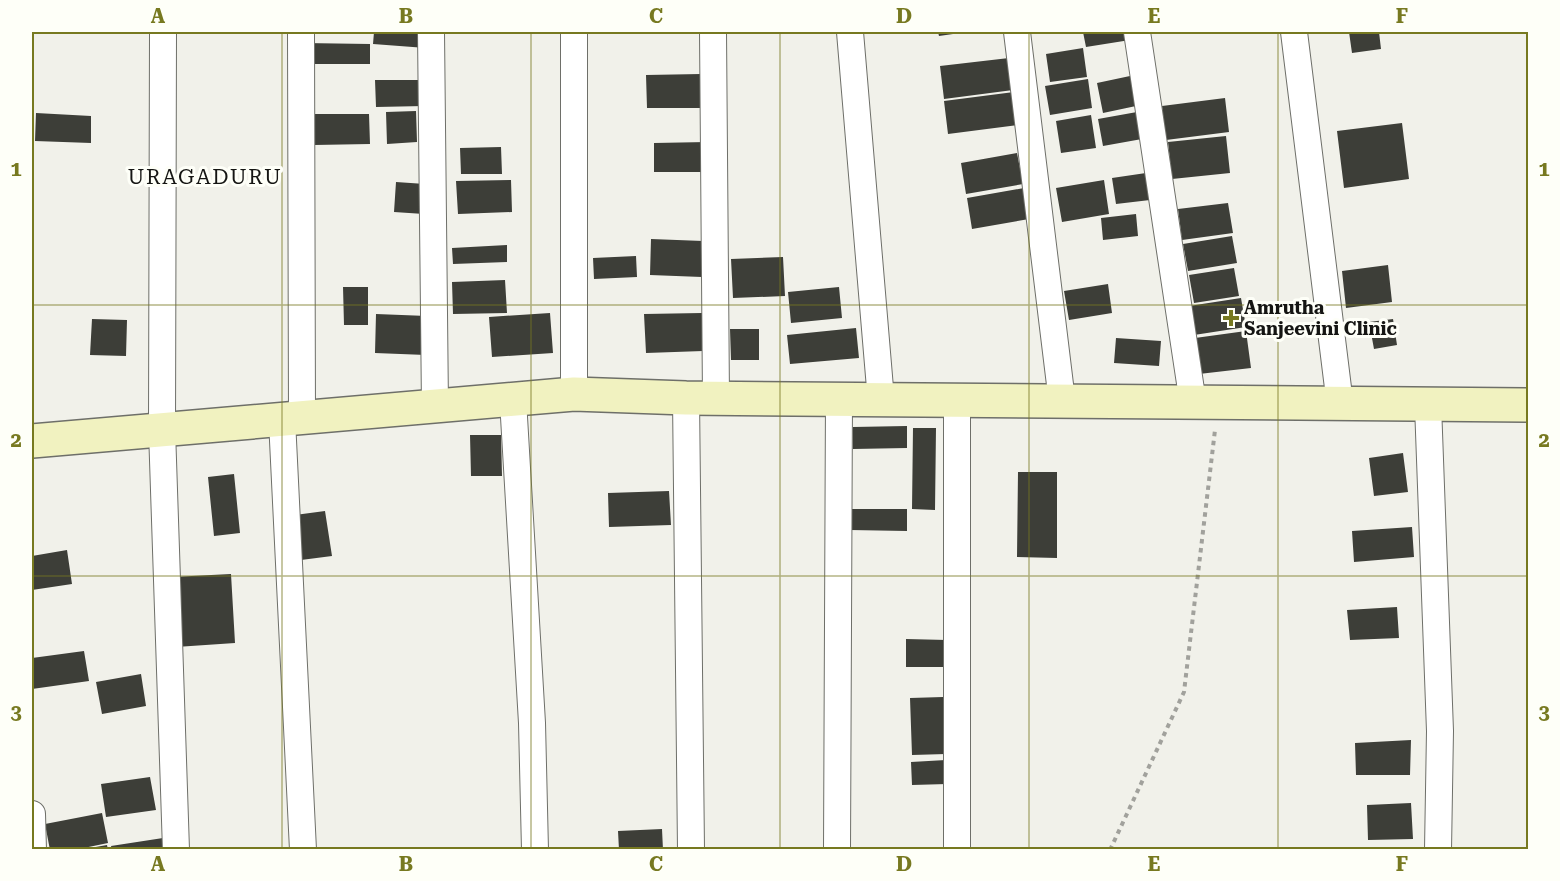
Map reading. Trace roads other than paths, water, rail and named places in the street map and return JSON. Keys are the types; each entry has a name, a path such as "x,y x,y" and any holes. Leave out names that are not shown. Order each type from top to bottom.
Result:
{"main road":[{"path":"32,441 574,394 701,398 1528,405"}],"street":[{"path":"163,32 162,430 176,849"},
{"path":"301,32 292,419 303,849"},
{"path":"431,32 435,407"},
{"path":"574,32 574,394"},
{"path":"691,849 701,398 713,32"},
{"path":"850,32 881,400"},
{"path":"1017,32 1062,401"},
{"path":"1137,32 1206,403"},
{"path":"1294,32 1340,404"},
{"path":"837,849 839,399"},
{"path":"513,400 532,723 535,849"},
{"path":"957,400 957,849"},
{"path":"1428,405 1440,730 1438,849"},
{"path":"32,814 33,849"}],"place":[{"name":"Amrutha Sanjeevini Clinic","path":"1231,318"}],"district":[{"name":"URAGADURU","path":"205,177"}]}
